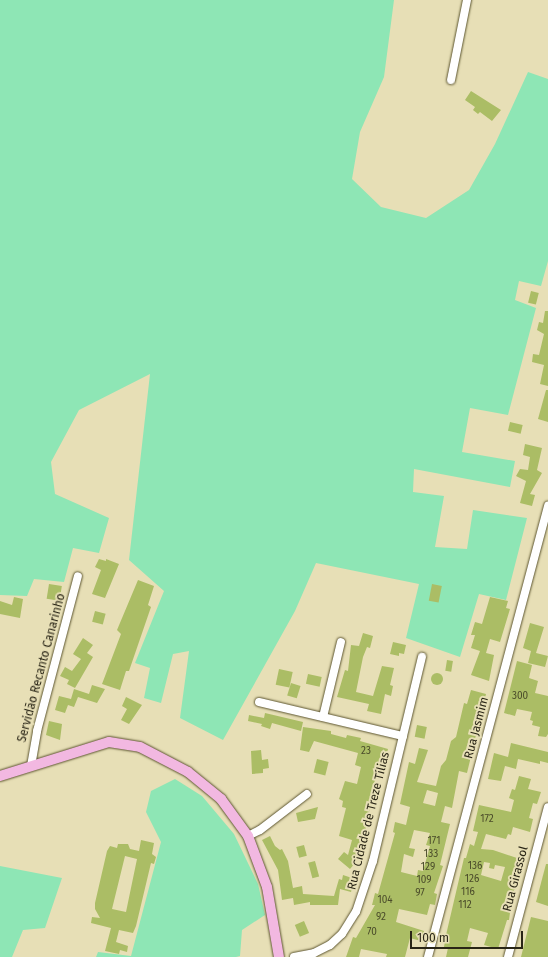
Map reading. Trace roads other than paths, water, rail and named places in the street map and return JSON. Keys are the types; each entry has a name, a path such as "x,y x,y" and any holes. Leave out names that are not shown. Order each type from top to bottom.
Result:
{"main road":[{"path":"0,776 109,742 140,747 166,759 208,786 230,809 248,836 267,887 279,957"}],"street":[{"path":"451,80 467,0"},
{"name":"Rua Jasmim","path":"428,957 548,506"},
{"name":"Servidão Recanto Canarinho","path":"31,766 37,731 78,576"},
{"path":"323,717 341,642"},
{"name":"Rua Cidade de Treze Tílias","path":"294,957 314,953 330,945 342,934 356,912 373,861 422,657"},
{"path":"259,702 403,736"},
{"path":"248,836 260,830 307,794"},
{"name":"Rua Girassol","path":"508,957 548,807"}]}
